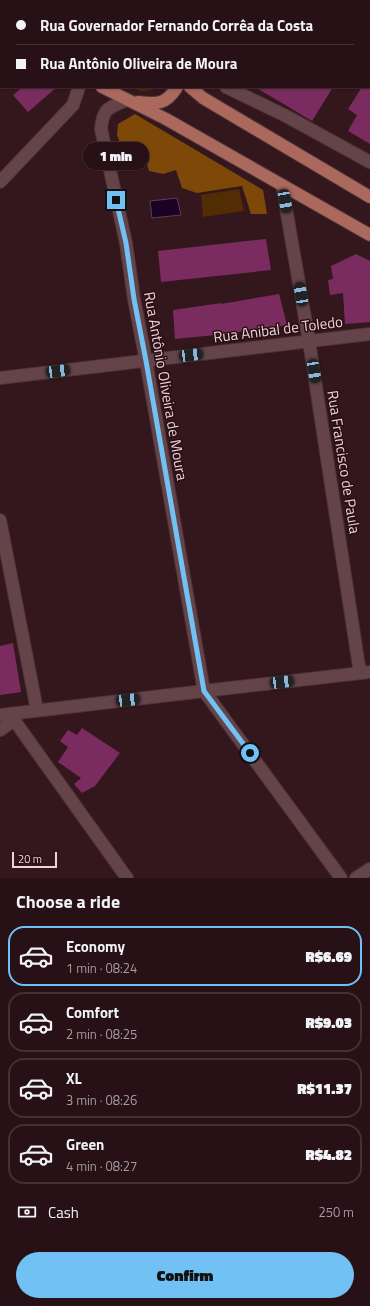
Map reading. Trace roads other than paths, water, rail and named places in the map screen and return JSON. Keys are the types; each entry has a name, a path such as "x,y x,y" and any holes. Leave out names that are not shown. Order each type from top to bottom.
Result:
{"main road":[{"path":"104,88 166,119 370,235"},
{"path":"127,100 156,104 165,100 176,88"},
{"path":"191,88 203,98 370,197"}],"street":[{"path":"0,182 73,105 79,88"},
{"path":"228,88 286,116 370,162"},
{"name":"Rua Antônio Oliveira de Moura","path":"127,100 108,108 102,117 101,129 126,243 134,299 204,691"},
{"name":"Rua Francisco de Paula","path":"282,185 365,672"},
{"name":"Rua Anibal de Toledo","path":"0,378 370,334"},
{"path":"0,520 37,710"},
{"path":"0,715 17,716 37,710 365,672"},
{"path":"204,691 341,878"},
{"path":"0,730 17,716"},
{"path":"17,716 127,878"},
{"path":"356,878 370,869"}]}
